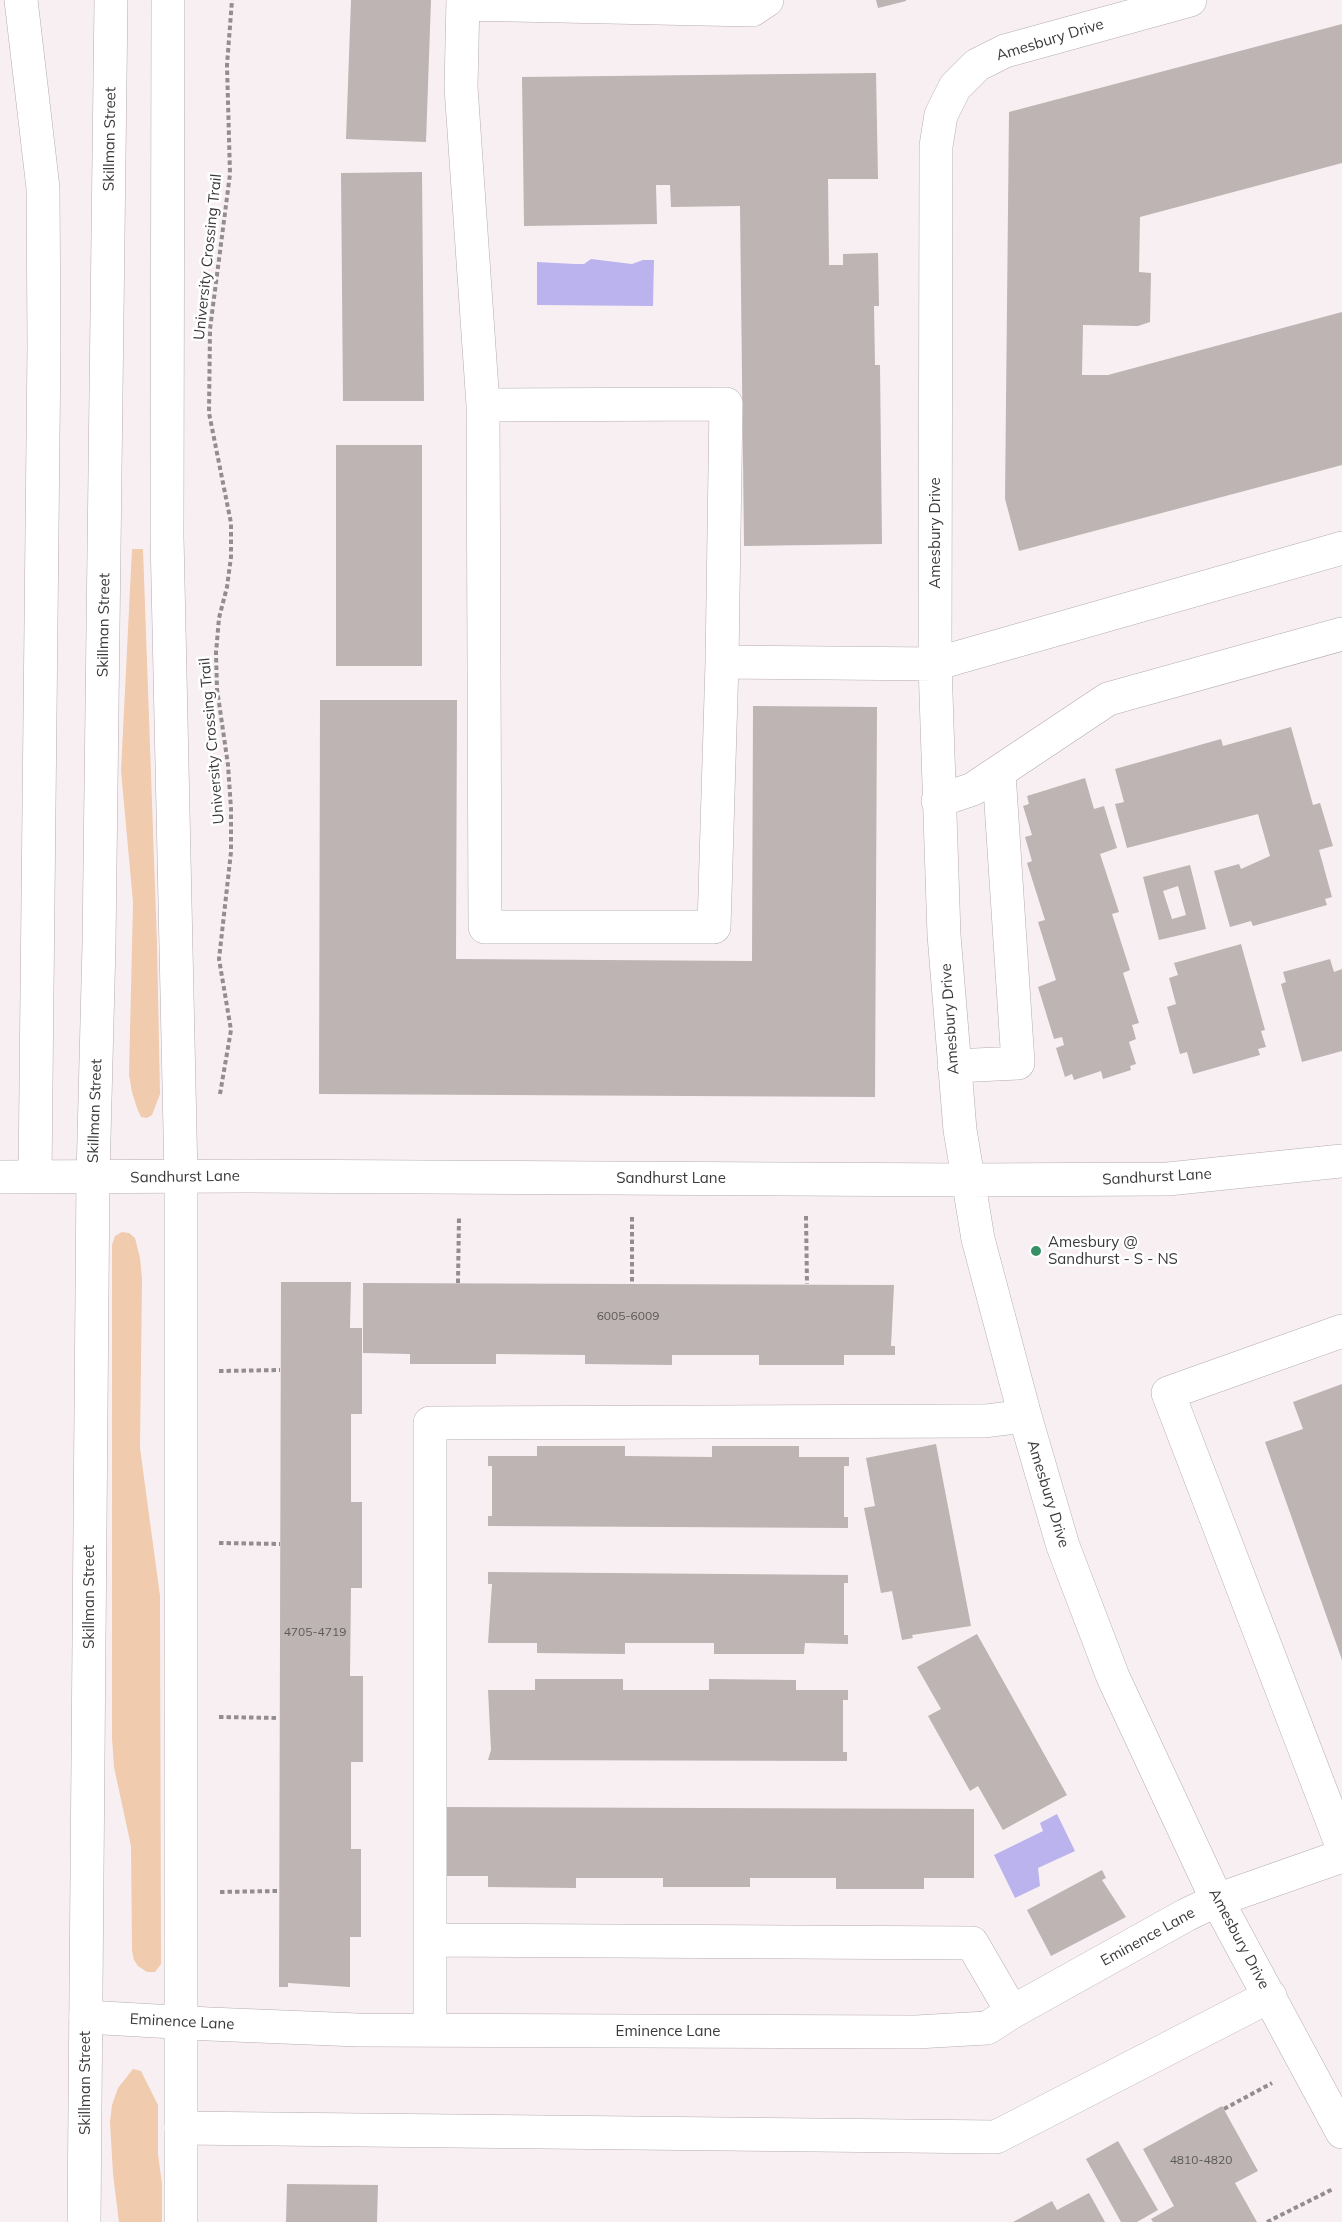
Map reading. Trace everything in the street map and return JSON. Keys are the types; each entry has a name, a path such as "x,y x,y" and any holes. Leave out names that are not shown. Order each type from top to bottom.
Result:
{"street":[{"path":"21,0 43,211 44,346 35,1177"},
{"name":"Skillman Street","path":"84,2222 93,1177 100,909 111,0"},
{"path":"168,0 167,536 181,1177 181,2222"},
{"path":"483,405 726,404 722,662 714,927 485,927 483,405 461,87 464,2 752,10 766,0"},
{"name":"Amesbury Drive","path":"1190,0 1005,51 977,65 955,87 941,115 936,146 935,664 944,935 954,1066 967,1180 978,1239 1025,1416 1063,1546 1113,1677 1217,1900 1342,2132"},
{"path":"722,662 935,664 1342,548"},
{"path":"938,801 973,789 1108,699 1342,634"},
{"path":"954,1066 1018,1063 999,773"},
{"name":"Sandhurst Lane","path":"0,1177 1168,1179 1342,1161"},
{"path":"1342,1331 1167,1393 1342,1846"},
{"path":"430,2030 430,1423 985,1421 1025,1416"},
{"name":"Eminence Lane","path":"86,2017 182,2023 430,2030 916,2032 987,2028 1186,1915 1217,1900 1342,1856"},
{"path":"430,1940 972,1943 1012,2012"},
{"path":"181,2128 996,2137 1270,1996"}],"path":[{"name":"University Crossing Trail","path":"219,1097 231,1029 219,959 231,852 231,809 228,765 217,689 216,653 219,618 227,587 231,557 231,534 209,413 210,329 230,174 226,65 232,0"},
{"path":"806,1215 807,1284"},
{"path":"458,1283 459,1216"},
{"path":"632,1216 632,1284"},
{"path":"209,1372 280,1370"},
{"path":"209,1543 280,1544"},
{"path":"212,1716 279,1718"},
{"path":"210,1892 279,1891"},
{"path":"1224,2109 1276,2082"},
{"path":"1267,2222 1333,2189"}],"shaded area":[{"path":"591,259 632,264 643,260 654,260 653,306 537,305 537,262 584,264"},
{"path":"132,549 143,549 157,944 160,1094 152,1115 147,1118 141,1117 137,1108 129,1075 133,902 121,771"},
{"path":"122,1232 129,1233 135,1238 140,1258 142,1279 140,1448 160,1596 161,1964 155,1972 147,1972 138,1966 132,1951 131,1846 114,1767 112,1738 112,1245 115,1236"},
{"path":"1057,1814 1075,1851 1038,1868 1040,1886 1015,1898 994,1855 1043,1831 1040,1823"},
{"path":"133,2069 141,2071 158,2105 162,2222 119,2222 110,2122 112,2105 118,2088"}],"building":[{"path":"351,0 431,0 426,142 346,139"},
{"path":"876,0 906,0 906,1 878,8"},
{"path":"1342,24 1342,163 1140,217 1139,272 1151,273 1150,322 1138,326 1083,325 1082,375 1108,375 1342,312 1342,465 1019,551 1005,499 1009,112"},
{"path":"876,73 878,179 828,179 829,265 843,265 843,254 878,253 879,306 874,306 875,365 880,365 882,544 744,546 740,206 671,207 670,185 656,185 657,224 524,226 522,77"},
{"path":"422,172 424,401 343,401 341,173"},
{"path":"336,445 422,445 422,666 336,666"},
{"path":"320,700 457,700 456,959 752,961 753,706 877,707 875,1097 319,1094"},
{"path":"1291,727 1313,805 1320,803 1333,846 1319,850 1332,897 1325,899 1327,905 1253,926 1251,921 1230,927 1214,871 1239,864 1241,869 1270,856 1258,814 1127,848 1115,804 1124,802 1115,769 1221,739 1223,746"},
{"path":"1085,778 1094,809 1104,806 1117,848 1100,854 1119,912 1112,914 1130,970 1123,973 1139,1023 1132,1025 1136,1039 1129,1042 1136,1064 1130,1066 1131,1070 1103,1079 1101,1071 1074,1080 1072,1074 1065,1077 1056,1048 1064,1045 1062,1037 1054,1039 1038,987 1056,980 1038,922 1045,920 1027,863 1032,861 1025,837 1032,835 1023,806 1029,804 1027,796"},
{"path":"1190,865 1206,929 1159,940 1143,877","holes":["1178,886 1186,915 1172,919 1163,891"]},
{"path":"1241,944 1265,1030 1261,1031 1266,1047 1258,1049 1260,1055 1193,1074 1187,1052 1180,1054 1167,1007 1176,1004 1169,978 1178,975 1174,963"},
{"path":"1330,959 1334,972 1342,969 1342,1051 1302,1062 1281,984 1286,982 1283,972"},
{"path":"281,1282 351,1282 350,1328 362,1328 362,1414 351,1414 351,1502 362,1502 362,1588 351,1588 350,1676 363,1676 363,1762 351,1762 351,1849 361,1849 361,1937 350,1937 350,1987 288,1983 288,1987 279,1987"},
{"path":"363,1283 894,1285 891,1346 895,1346 895,1355 844,1355 844,1365 759,1365 759,1355 672,1355 672,1365 585,1364 585,1355 496,1354 496,1364 410,1364 410,1354 363,1353"},
{"path":"1342,1384 1342,1660 1265,1442 1303,1429 1293,1402"},
{"path":"936,1444 971,1626 912,1635 913,1638 902,1640 892,1591 881,1593 864,1508 875,1506 866,1458"},
{"path":"537,1446 625,1446 625,1456 712,1457 712,1446 799,1446 799,1457 849,1457 849,1466 844,1466 844,1517 848,1517 848,1528 488,1526 488,1516 492,1516 492,1466 488,1466 488,1456 537,1456"},
{"path":"488,1572 848,1575 848,1583 844,1583 844,1635 848,1635 848,1644 805,1643 804,1654 714,1654 714,1643 625,1643 625,1654 537,1653 537,1643 488,1643 492,1584 488,1584"},
{"path":"977,1634 1067,1795 1003,1830 978,1786 970,1791 928,1716 941,1709 917,1667"},
{"path":"535,1679 623,1679 623,1690 709,1690 709,1679 796,1680 796,1690 848,1690 848,1700 843,1700 843,1752 847,1752 847,1761 488,1760 491,1750 488,1690 535,1690"},
{"path":"440,1807 974,1809 974,1878 924,1878 924,1889 836,1889 836,1878 750,1878 750,1887 663,1887 663,1878 576,1878 576,1888 488,1887 488,1876 440,1876"},
{"path":"1102,1870 1106,1878 1102,1880 1126,1917 1051,1956 1027,1910"},
{"path":"1222,2106 1258,2171 1235,2183 1257,2222 1153,2222 1151,2219 1174,2206 1143,2149"},
{"path":"1118,2141 1158,2210 1137,2222 1121,2222 1086,2159"},
{"path":"287,2184 378,2185 377,2222 286,2222"},
{"path":"1089,2193 1105,2222 1013,2222 1052,2201 1057,2210"}],"place":[{"name":"Amesbury @ Sandhurst - S - NS","path":"1036,1251"}]}
